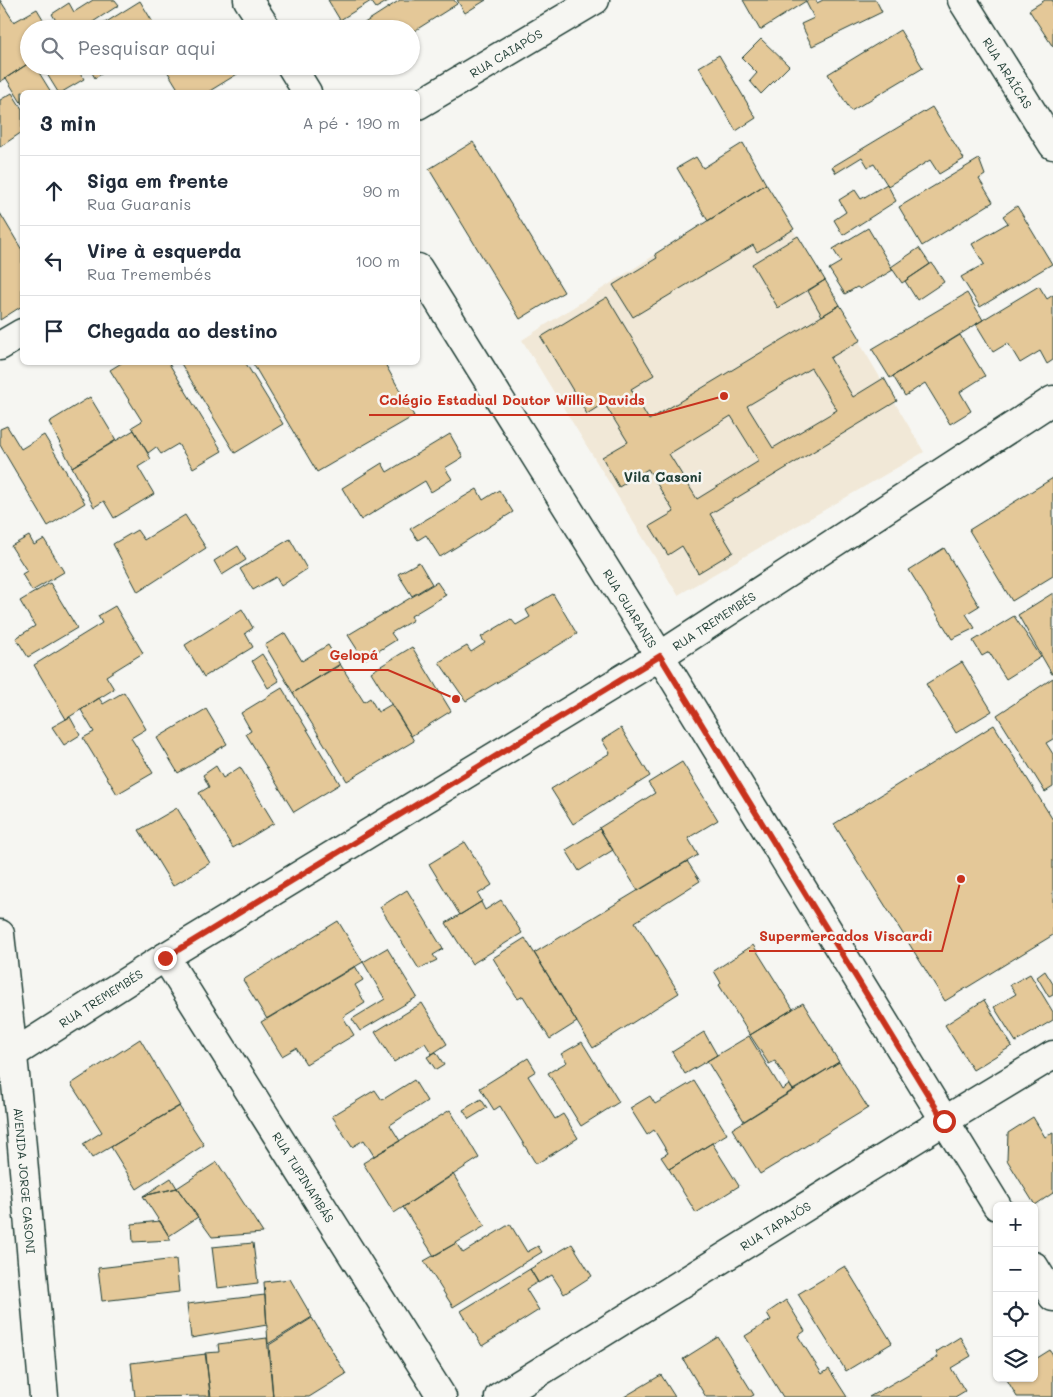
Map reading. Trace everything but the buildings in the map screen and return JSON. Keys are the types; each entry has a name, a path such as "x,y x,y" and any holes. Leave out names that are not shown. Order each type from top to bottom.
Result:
{"street":[{"path":"248,0 261,20"},
{"name":"RUA CAIAPÓS","path":"420,104 595,0"},
{"name":"RUA ARAÍCAS","path":"962,0 1053,145"},
{"path":"296,75 306,90"},
{"name":"RUA GUARANIS","path":"420,271 660,656 995,1202"},
{"path":"0,346 20,335"},
{"name":"RUA TREMEMBÉS","path":"13,1054 165,958 660,656 1053,400"},
{"name":"AVENIDA JORGE CASONI","path":"0,934 13,1054 9,1113 44,1397"},
{"name":"RUA TUPINAMBÁS","path":"165,958 442,1397"},
{"name":"RUA TAPAJÓS","path":"499,1397 1053,1055"},
{"path":"1038,1273 1053,1297"}],"shaded area":[{"path":"766,184 924,452 678,595 522,340"}],"place":[{"name":"Colégio Estadual Doutor Willie Davids","path":"724,396"},
{"name":"Gelopá","path":"456,699"},
{"name":"Supermercados Viscardi","path":"961,879"}],"district":[{"name":"Vila Casoni","path":"663,476"}],"route":[{"path":"165,958 660,656 944,1121"}]}
